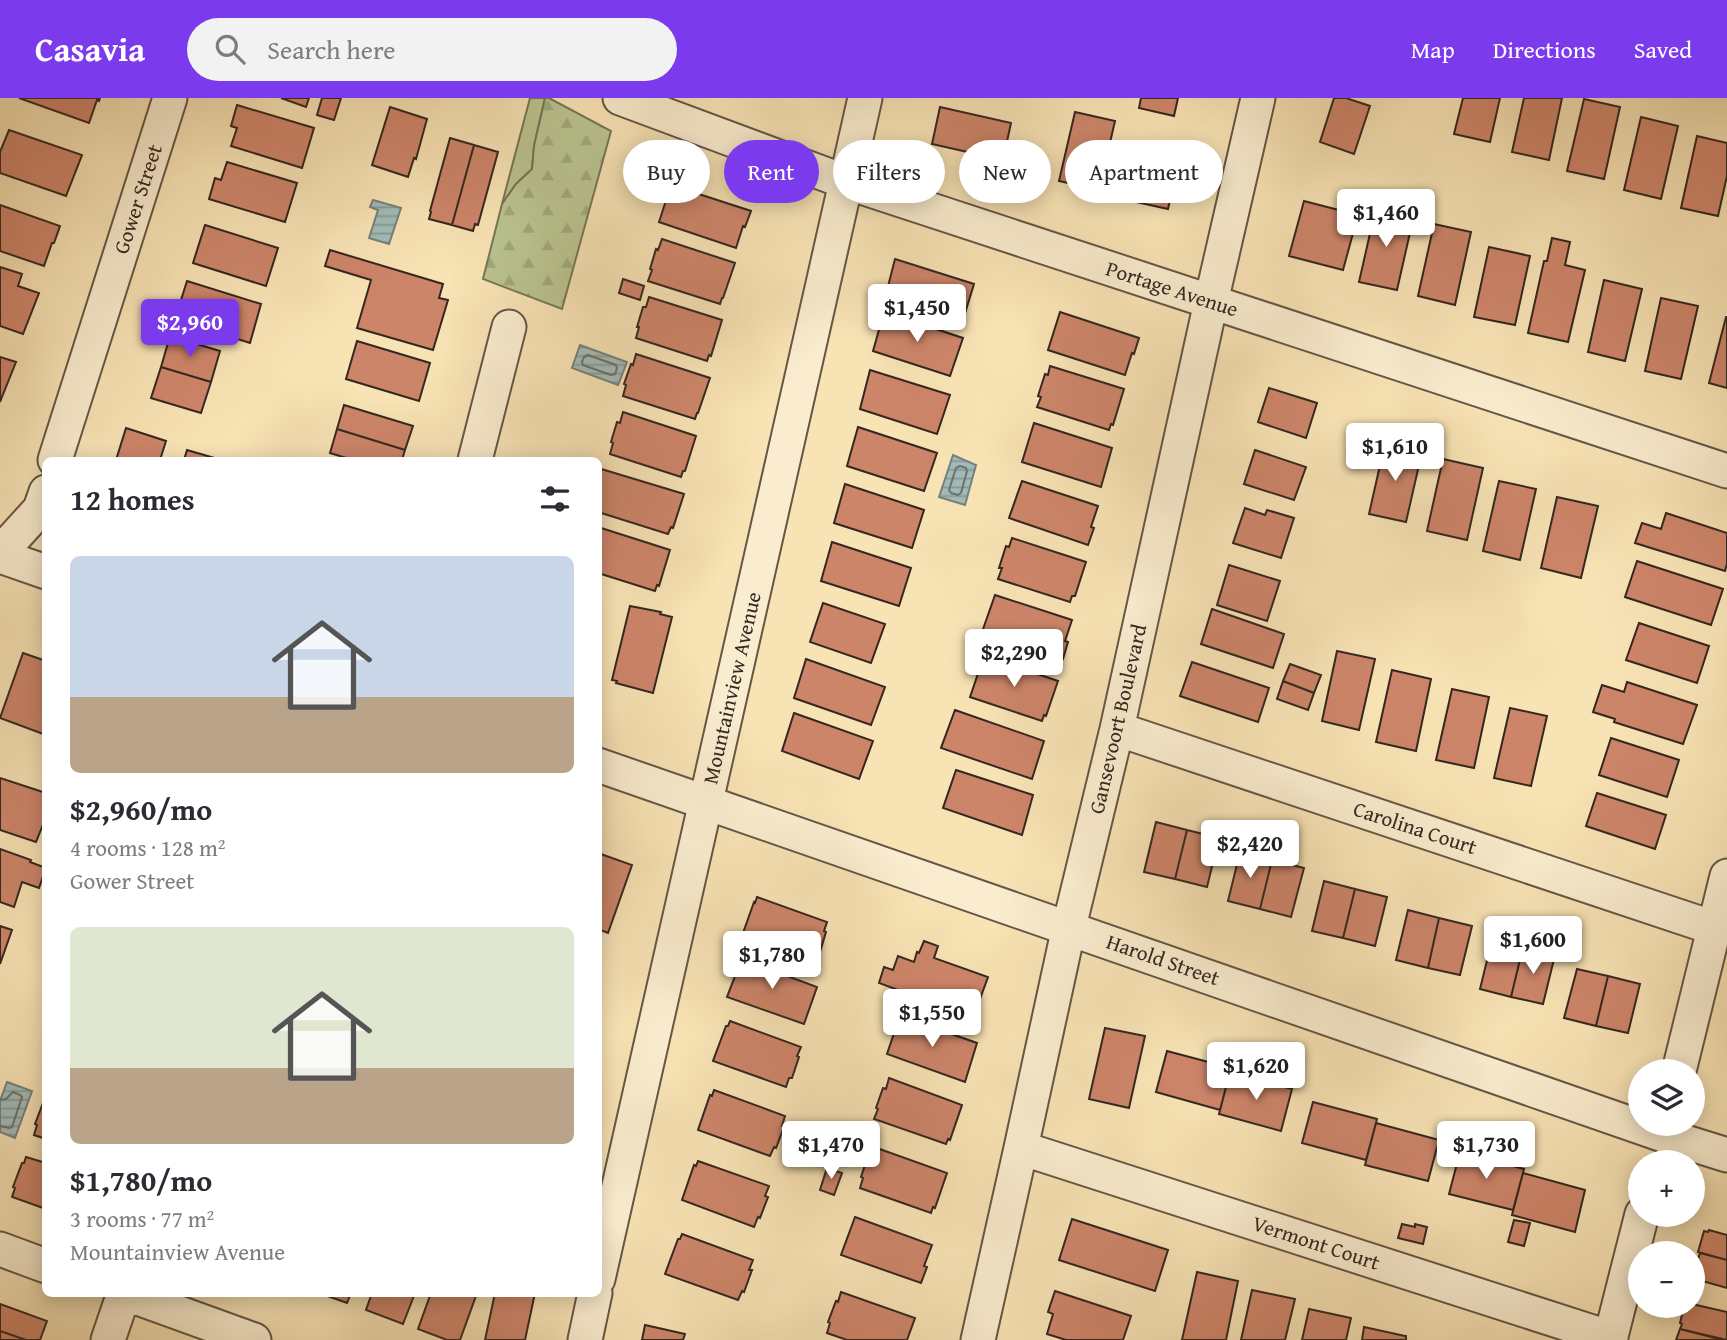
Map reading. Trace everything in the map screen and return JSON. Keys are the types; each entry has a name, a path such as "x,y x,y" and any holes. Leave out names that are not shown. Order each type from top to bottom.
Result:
{"street":[{"name":"Gower Street","path":"56,457 170,98"},
{"name":"Portage Avenue","path":"620,98 833,177"},
{"name":"Mountainview Avenue","path":"856,140 865,98"},
{"name":"Gansevoort Boulevard","path":"978,1340 1258,98"},
{"name":"Mountainview Avenue","path":"602,1261 841,203"},
{"name":"Portage Avenue","path":"910,203 1727,471"},
{"path":"476,457 509,327"},
{"path":"42,503 0,555 42,571"},
{"name":"Carolina Court","path":"1117,729 1714,928"},
{"name":"Harold Street","path":"602,766 1069,928 1662,1140 1727,1154"},
{"path":"1682,1059 1727,876"},
{"name":"Vermont Court","path":"1021,1148 1611,1339"},
{"path":"1611,1339 1639,1227"},
{"path":"0,1249 42,1264"},
{"path":"108,1340 123,1297"},
{"path":"135,1297 254,1340"},
{"path":"585,1340 594,1297"}],"green space":[{"path":"530,98 545,98 534,146 532,169 516,184 502,204"},
{"path":"545,98 611,131 562,309 483,279 502,204 516,184 532,169 534,146"}],"water":[{"path":"373,200 401,208 389,244 369,238 378,210 370,207"},
{"path":"580,345 627,362 618,385 572,368"},
{"path":"953,455 976,465 965,505 939,497"},
{"path":"7,1082 32,1091 15,1138 0,1132 0,1101"}],"building":[{"path":"19,98 100,98 89,123"},
{"path":"281,98 309,98 306,107"},
{"path":"322,98 341,98 334,120 317,115"},
{"path":"1141,98 1178,98 1174,116 1139,108"},
{"path":"1334,98 1346,98 1370,106 1354,154 1320,142"},
{"path":"1463,98 1500,98 1490,142 1454,134"},
{"path":"1524,98 1562,98 1549,160 1512,152"},
{"path":"1584,99 1620,107 1604,179 1567,171"},
{"path":"237,105 314,128 302,168 231,146 237,128 231,126"},
{"path":"390,107 427,119 408,177 372,165"},
{"path":"940,107 1011,123 1007,140 959,140 959,150 945,147 945,140 933,140"},
{"path":"1075,112 1115,121 1111,140 1069,140"},
{"path":"1641,117 1678,126 1661,199 1624,190"},
{"path":"9,130 82,155 66,196 0,173 0,152"},
{"path":"1697,136 1727,143 1727,176 1718,216 1681,208"},
{"path":"450,138 474,145 452,225 429,219"},
{"path":"474,145 498,152 478,225 475,224 473,231 452,225"},
{"path":"1065,155 1065,182 1059,181"},
{"path":"227,162 297,183 285,222 209,199 215,178 221,180"},
{"path":"710,198 751,211 736,248 659,222 665,203 710,203"},
{"path":"1304,201 1358,215 1343,270 1289,256"},
{"path":"1141,203 1169,203 1168,209"},
{"path":"0,205 60,226 44,266 0,251"},
{"path":"1376,207 1414,215 1397,290 1359,282"},
{"path":"1434,224 1471,232 1455,305 1418,296"},
{"path":"205,225 278,248 266,286 193,263"},
{"path":"1552,238 1570,242 1565,265 1585,270 1568,342 1528,333 1544,261 1547,261"},
{"path":"662,239 735,263 720,304 648,281 656,249 658,250"},
{"path":"1489,247 1530,256 1515,325 1474,317"},
{"path":"330,250 443,284 439,298 448,300 433,350 357,328 371,280 325,266"},
{"path":"895,259 974,284 962,323 885,298"},
{"path":"0,267 22,274 18,286 39,293 23,334 0,326"},
{"path":"623,279 644,286 640,300 619,293"},
{"path":"1604,280 1642,289 1625,361 1588,352"},
{"path":"187,281 261,304 250,343 175,319"},
{"path":"649,297 722,320 707,361 636,338 643,307 646,307"},
{"path":"1661,298 1698,306 1681,379 1645,371"},
{"path":"884,312 963,338 950,376 873,351"},
{"path":"1060,312 1139,338 1125,375 1048,350"},
{"path":"1727,317 1727,388 1709,383"},
{"path":"170,336 220,351 211,382 161,367"},
{"path":"357,341 430,363 419,401 346,379"},
{"path":"636,354 710,378 695,419 623,396 624,384"},
{"path":"0,357 16,362 0,402"},
{"path":"1050,366 1124,389 1109,430 1037,407 1041,397 1038,396"},
{"path":"161,367 211,382 201,413 151,398"},
{"path":"870,370 950,395 937,434 860,409"},
{"path":"1269,388 1317,403 1306,438 1258,422"},
{"path":"344,405 413,426 405,450 337,429"},
{"path":"623,412 696,436 681,477 610,454 617,422 620,423"},
{"path":"1034,423 1112,448 1101,487 1022,462"},
{"path":"858,427 937,453 924,491 847,466"},
{"path":"126,428 166,441 161,457 117,457"},
{"path":"337,429 405,450 403,457 343,457 330,453"},
{"path":"1385,443 1422,452 1406,522 1369,514"},
{"path":"187,450 211,457 185,457"},
{"path":"1255,450 1306,467 1294,500 1244,484"},
{"path":"1443,459 1483,468 1467,540 1427,531"},
{"path":"602,469 684,494 673,528 671,527 668,534 602,513"},
{"path":"1022,481 1098,506 1088,545 1009,518"},
{"path":"1499,481 1536,489 1520,560 1483,551"},
{"path":"845,484 924,510 912,548 834,523"},
{"path":"1557,497 1598,506 1581,578 1541,568"},
{"path":"1245,508 1265,515 1267,510 1294,518 1281,558 1233,543"},
{"path":"1666,513 1727,533 1725,571 1635,543 1642,523 1661,529"},
{"path":"602,528 670,550 655,591 602,574"},
{"path":"1012,538 1086,562 1075,596 1072,596 1070,602 998,579 1006,546 1009,547"},
{"path":"832,542 911,568 899,606 821,581"},
{"path":"1637,561 1723,589 1711,625 1625,597"},
{"path":"1229,565 1280,581 1267,621 1217,605"},
{"path":"995,595 1072,620 1063,659 982,632"},
{"path":"823,603 885,624 871,663 810,642"},
{"path":"630,606 672,617 653,693 612,680"},
{"path":"1212,609 1284,634 1273,668 1201,644"},
{"path":"1639,623 1709,646 1697,683 1626,660"},
{"path":"1337,651 1375,659 1359,730 1322,721"},
{"path":"23,653 42,660 42,734 0,718"},
{"path":"984,656 1058,681 1042,721 970,697"},
{"path":"806,659 885,687 871,725 794,698"},
{"path":"1192,662 1269,688 1258,722 1180,696"},
{"path":"1290,664 1321,675 1314,693 1283,681"},
{"path":"1392,670 1431,679 1416,751 1376,742"},
{"path":"1283,681 1314,693 1308,710 1277,699"},
{"path":"1627,682 1697,705 1683,744 1614,722 1615,719 1593,712 1602,685 1624,692"},
{"path":"1452,689 1489,697 1474,768 1436,760"},
{"path":"1510,708 1547,716 1531,786 1494,778"},
{"path":"955,710 1044,741 1032,779 941,748"},
{"path":"794,713 873,741 859,779 782,751"},
{"path":"1611,738 1679,760 1667,797 1599,775"},
{"path":"956,770 1033,795 1022,835 943,808"},
{"path":"0,778 42,792 42,827 36,842 0,830"},
{"path":"1597,793 1666,815 1655,849 1586,826"},
{"path":"1156,822 1187,830 1175,879 1144,872"},
{"path":"1187,830 1219,838 1207,887 1175,879"},
{"path":"0,849 42,866 39,888 22,882 14,907 0,902"},
{"path":"1240,852 1272,860 1260,909 1228,901"},
{"path":"602,854 632,865 608,933 602,931"},
{"path":"1272,860 1304,868 1291,917 1260,909"},
{"path":"1324,881 1355,889 1343,938 1312,931"},
{"path":"1355,889 1387,897 1375,946 1343,938"},
{"path":"757,897 827,922 820,952 817,951 814,961 742,936"},
{"path":"1408,910 1439,918 1428,968 1396,960"},
{"path":"1439,918 1472,926 1460,975 1428,968"},
{"path":"0,926 12,930 0,964"},
{"path":"1492,940 1523,947 1511,997 1480,989"},
{"path":"924,941 938,946 934,958 988,977 973,1018 879,983 884,967 893,970 898,956 914,962"},
{"path":"1523,947 1555,955 1543,1004 1511,997"},
{"path":"739,958 817,987 804,1024 727,997"},
{"path":"1577,969 1608,976 1596,1026 1564,1018"},
{"path":"1608,976 1640,984 1628,1033 1596,1026"},
{"path":"900,1016 977,1043 965,1082 887,1054"},
{"path":"730,1021 801,1047 792,1078 789,1078 786,1087 713,1061"},
{"path":"1105,1028 1145,1036 1129,1108 1089,1099"},
{"path":"1167,1051 1231,1068 1220,1110 1156,1092"},
{"path":"1230,1072 1292,1089 1281,1131 1219,1114"},
{"path":"889,1078 962,1105 950,1140 948,1139 946,1144 874,1119 883,1088 886,1089"},
{"path":"714,1090 785,1116 784,1127 770,1156 698,1130"},
{"path":"1313,1102 1377,1119 1366,1160 1302,1143"},
{"path":"42,1106 42,1138 34,1135"},
{"path":"1376,1123 1439,1140 1428,1181 1365,1165"},
{"path":"874,1147 947,1173 931,1213 860,1188 868,1156 870,1157"},
{"path":"1460,1152 1524,1169 1513,1210 1449,1194"},
{"path":"26,1157 42,1162 42,1208 12,1197 13,1187"},
{"path":"698,1161 769,1186 765,1196 768,1197 754,1227 682,1200 694,1165 696,1166"},
{"path":"827,1168 842,1173 834,1195 820,1190"},
{"path":"1523,1173 1585,1190 1575,1232 1512,1215"},
{"path":"855,1217 932,1245 921,1283 841,1255"},
{"path":"1072,1219 1168,1250 1155,1291 1059,1260"},
{"path":"1514,1220 1530,1223 1524,1246 1508,1242"},
{"path":"1402,1224 1427,1227 1423,1244 1398,1238"},
{"path":"1709,1230 1727,1235 1727,1260 1705,1254 1705,1241 1701,1241 1704,1231"},
{"path":"682,1234 753,1260 744,1292 742,1291 738,1300 665,1274"},
{"path":"1705,1254 1727,1260 1727,1288 1705,1282"},
{"path":"1197,1272 1238,1281 1226,1340 1182,1340"},
{"path":"1252,1290 1295,1299 1285,1340 1241,1340"},
{"path":"1055,1291 1131,1316 1123,1340 1066,1340 1047,1334 1053,1314 1048,1312"},
{"path":"841,1292 915,1318 907,1340 847,1340 827,1333 828,1322"},
{"path":"330,1297 349,1297 347,1303"},
{"path":"371,1297 413,1297 403,1324 366,1310"},
{"path":"430,1297 476,1297 460,1340 447,1340 418,1329"},
{"path":"494,1297 534,1297 525,1340 485,1340"},
{"path":"0,1304 47,1321 40,1340 26,1340 0,1331"},
{"path":"1705,1307 1727,1312 1727,1340 1680,1329 1681,1318 1705,1318"},
{"path":"1309,1309 1351,1318 1346,1340 1302,1340"},
{"path":"645,1325 685,1334 683,1340 642,1340"},
{"path":"1364,1327 1406,1336 1406,1340 1362,1340"},
{"path":"1680,1329 1723,1340 1676,1340"},
{"path":"0,1331 26,1340 0,1340"}]}
